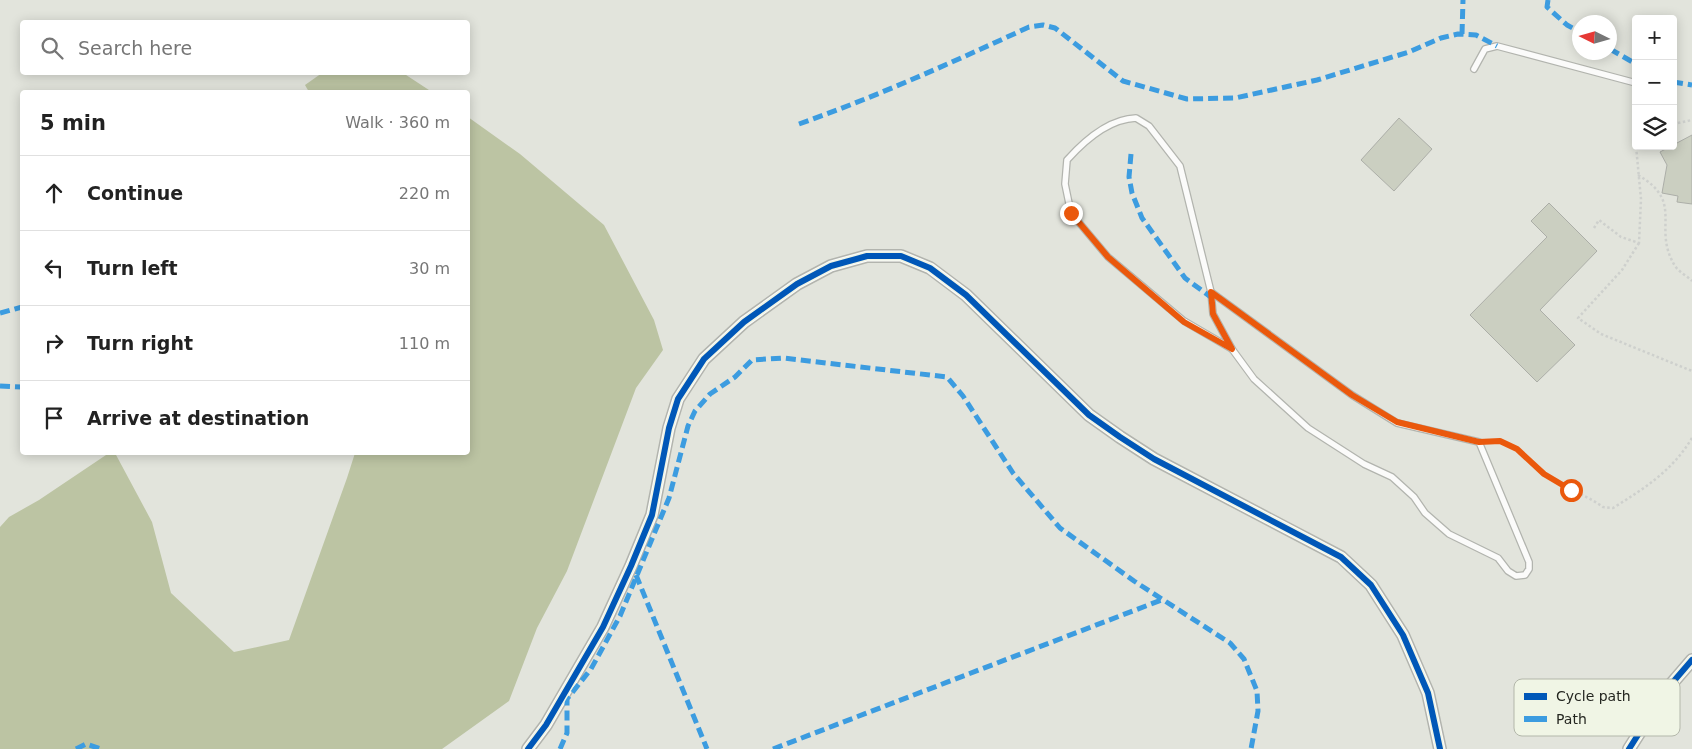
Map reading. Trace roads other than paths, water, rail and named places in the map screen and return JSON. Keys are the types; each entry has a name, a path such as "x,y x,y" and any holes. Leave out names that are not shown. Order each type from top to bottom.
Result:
{"street":[{"path":"528,749 546,725 603,627 631,566 652,515 669,428 678,399 704,359 752,317 797,284 831,266 867,256 901,256 930,268 966,295 1089,415 1154,459 1341,557 1370,585 1403,635 1428,693 1440,749"},
{"path":"1676,679 1692,660"},
{"path":"1629,749 1637,736"}],"lane":[{"path":"1474,69 1485,49 1498,46 1632,82"},
{"path":"1211,292 1352,395 1397,422 1479,442 1529,562 1529,569 1525,575 1516,576 1508,571 1498,558 1449,534 1425,513 1414,497 1392,477 1364,464 1308,428 1254,379 1232,349 1213,314 1211,292 1180,166 1149,126 1136,118 1125,118 1102,129 1067,160 1065,184 1071,213 1116,264 1184,322 1232,349"}]}
